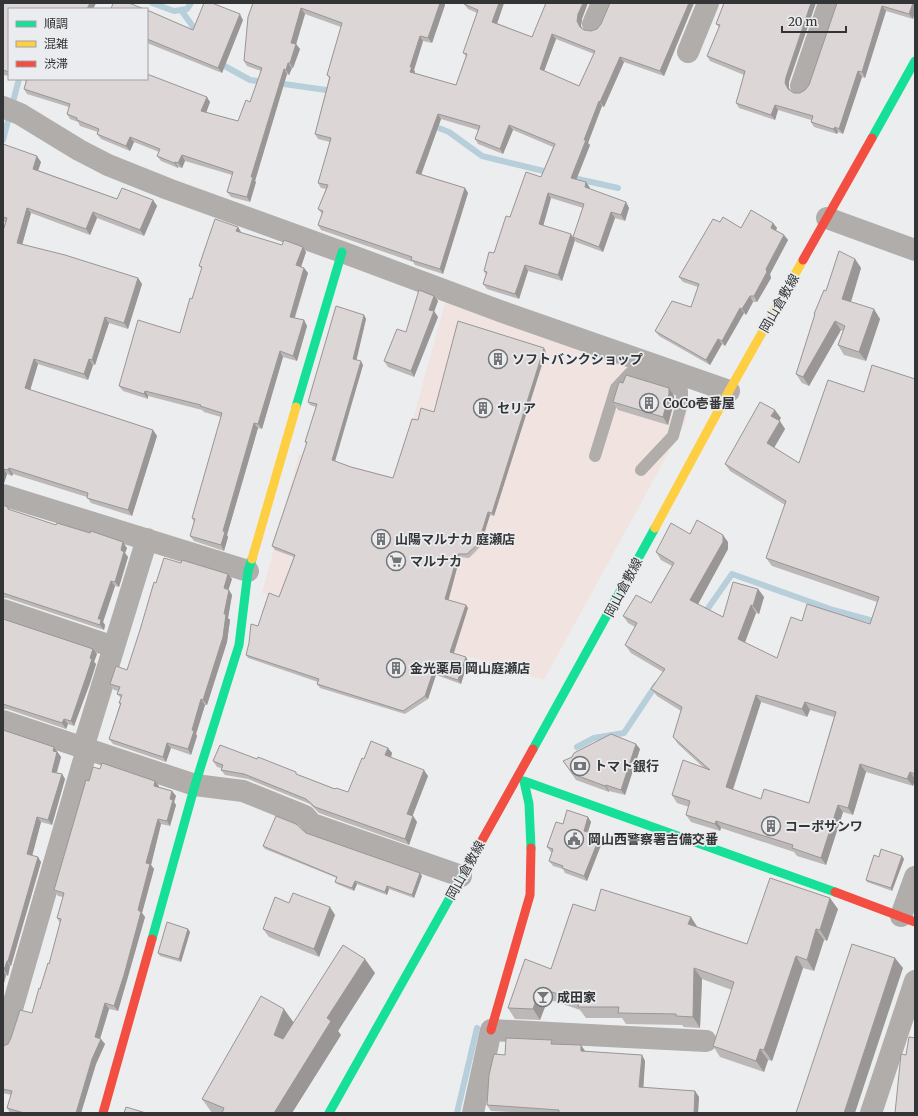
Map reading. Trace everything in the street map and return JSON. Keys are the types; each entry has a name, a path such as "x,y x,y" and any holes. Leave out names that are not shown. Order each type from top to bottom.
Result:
{"street":[{"path":"593,24 602,3"},
{"path":"688,52 708,3"},
{"path":"801,86 829,3"},
{"name":"岡山倉敷線","path":"329,1113 461,876 520,780 729,391 915,60"},
{"path":"12,111 108,165 168,189 500,311 729,391"},
{"path":"827,218 915,250"},
{"path":"103,1113 195,785 239,645 248,570 342,252"},
{"path":"3,495 248,570"},
{"path":"3,1040 114,647 147,539"},
{"path":"3,610 114,647"},
{"path":"3,721 195,785 243,791 306,816 312,824 461,876"},
{"path":"520,780 797,877 908,919 915,876"},
{"path":"473,1113 491,1030 530,895 532,857 529,804 520,780"},
{"path":"871,1113 908,1025 915,981"},
{"path":"491,1030 706,1041"}],"lane":[{"path":"595,456 616,388 630,373 682,391 682,402 673,436 641,470"}],"shaded area":[{"path":"446,299 688,386 686,421 544,680 262,593 299,454 396,481"}],"building":[{"path":"3,3 90,3 88,8 8,8 8,72 3,70"},
{"path":"113,3 129,3 142,8 111,8"},
{"path":"204,3 212,3 240,14 218,68 148,39 148,10 193,30"},
{"path":"253,3 440,3 428,38 420,36 410,67 412,67 410,72 456,85 467,54 463,53 478,10 464,4 465,3 499,3 492,22 532,37 546,3 583,3 578,14 577,21 580,27 584,30 591,31 597,29 601,24 610,3 689,3 660,71 620,57 600,102 599,101 571,178 586,182 585,187 626,202 621,215 611,212 599,247 573,237 584,204 548,193 539,224 571,234 558,275 525,265 515,294 483,284 487,272 484,271 489,252 494,253 506,216 510,217 526,172 541,177 555,144 509,125 500,149 475,139 480,126 438,114 416,173 465,188 440,269 411,260 412,257 318,225 323,211 318,209 328,185 318,183 331,138 315,134 330,77 327,75 342,23 301,8 291,43 296,44 290,63 288,63 286,70 284,69 251,177 253,177 247,197 227,192 233,172 182,155 178,163 174,163 157,156 160,149 130,137 126,146 97,134 99,129 67,114 70,104 24,89 27,80 148,80 148,74 207,97 201,111 238,121 246,100 250,102 262,68 244,61 248,17","holes":["552,34 595,51 579,86 540,69"]},
{"path":"724,3 811,3 785,83 788,89 794,93 800,93 809,85 837,3 913,3 909,14 882,6 862,72 858,71 839,129 835,127 833,129 811,122 813,116 775,105 771,115 736,103 745,71 707,56 720,25 716,24"},
{"path":"3,144 37,156 33,169 117,199 122,188 153,200 140,230 93,212 86,229 27,208 17,243 65,255 138,278 124,323 105,317 92,360 89,359 84,374 34,359 25,388 153,430 128,510 87,498 88,493 9,468 8,470 3,469 3,231 7,218 3,217"},
{"path":"751,210 773,223 771,228 784,235 754,296 750,296 742,309 740,308 722,341 718,339 706,360 655,331 672,301 691,307 699,284 679,277 713,219 720,222 723,217 741,228"},
{"path":"215,219 238,227 236,231 282,245 284,240 303,247 296,265 304,268 290,317 304,320 293,356 280,351 258,424 254,423 223,531 225,532 221,545 190,536 195,519 192,518 222,413 200,406 201,405 145,391 144,394 119,386 138,320 180,333 190,298 192,299 202,267 199,266"},
{"path":"839,251 855,259 842,299 874,309 859,352 838,345 845,326 835,321 803,377 796,374 814,314 824,290 826,291"},
{"path":"419,290 434,296 429,310 434,311 411,371 384,361 397,329 406,332"},
{"path":"336,306 364,315 353,359 361,361 332,460 351,467 393,478 412,419 418,420 421,408 434,412 458,321 544,348 492,513 488,512 478,544 467,554 458,554 445,599 466,605 450,652 466,657 458,680 433,672 425,696 403,711 317,684 319,679 246,655 251,624 258,626 269,593 279,597 295,555 272,546 307,442 305,442 317,404 308,402"},
{"path":"872,365 915,379 915,774 910,772 907,779 860,764 848,808 838,805 821,858 792,848 793,845 716,821 715,824 686,815 690,801 672,795 683,760 710,770 673,737 682,707 651,689 665,669 625,645 637,623 623,616 636,595 651,603 674,563 656,552 671,523 690,534 697,520 723,535 723,542 690,600 723,617 733,582 758,589 753,606 751,605 738,639 777,658 791,617 802,621 807,604 870,624 879,597 766,558 786,501 725,464 760,402 775,410 771,416 780,421 767,443 799,463 828,380 864,392","holes":["756,695 802,709 805,702 836,712 809,803 764,789 761,799 726,787"]},
{"name":"CoCo壱番屋","path":"626,375 669,388 669,394 663,417 613,402 619,382 623,383"},
{"path":"3,505 8,507 8,509 56,525 57,523 90,533 91,531 123,542 121,550 124,552 115,582 111,581 98,619 101,619 100,625 3,593"},
{"path":"164,558 181,563 182,560 228,574 224,588 229,590 224,614 226,614 223,637 203,700 201,699 192,730 194,731 188,749 167,743 163,757 109,739 121,703 119,703 122,695 117,694 120,687 110,684 116,666 127,670 154,582 156,583"},
{"path":"3,619 93,649 90,658 92,659 71,721 64,719 62,723 3,704"},
{"path":"3,730 54,747 53,751 57,752 52,772 62,774 48,820 37,817 27,854 38,857 8,961 4,970 3,970"},
{"path":"611,734 636,744 621,790 606,785 605,786 573,774 563,761 572,757 574,753"},
{"path":"371,741 388,748 385,755 424,770 407,814 413,816 405,839 315,807 306,799 244,774 221,770 223,765 213,761 220,745 257,759 258,757 296,772 296,774 335,789 348,792 362,758 364,759"},
{"path":"102,763 155,781 154,786 172,791 170,799 173,800 167,821 158,819 146,863 150,864 138,910 141,912 124,975 114,1006 105,1003 95,1037 101,1039 92,1059 76,1113 24,1113 7,1108 12,1091 3,1089 3,1046 8,1044 11,1038 20,1010 32,1013 39,988 40,989 48,963 49,964 61,919 57,918 64,893 54,890 86,780 89,781 93,767 100,769"},
{"path":"567,810 588,817 584,831 600,836 584,876 562,868 563,866 549,861 553,849 547,847 556,822 563,824"},
{"path":"276,816 296,824 306,833 420,873 412,895 387,886 385,892 355,881 352,888 335,882 337,877 263,846"},
{"path":"881,849 902,856 891,888 866,880 874,855 879,857"},
{"path":"770,878 830,898 820,930 816,929 807,960 796,956 764,1050 760,1049 756,1061 713,1046 734,982 694,968 693,1017 676,1016 676,1014 618,1013 619,1007 578,1007 579,1001 540,988 533,1009 508,1008 525,959 551,969 573,904 595,911 601,889 691,917 688,924 747,944"},
{"path":"293,893 330,907 314,949 263,929 275,897 289,903"},
{"path":"167,922 188,929 179,959 158,953"},
{"path":"852,944 895,958 844,1113 796,1113"},
{"path":"343,945 365,959 327,1018 331,1021 274,1113 222,1113 224,1108 202,1099 261,996 284,1009 274,1035 283,1039"},
{"path":"909,1037 915,1038 915,1113 895,1113 901,1054 906,1055"},
{"path":"506,1038 552,1040 551,1044 581,1045 581,1051 642,1055 639,1087 695,1091 694,1113 559,1113 559,1110 487,1105 489,1075 494,1054 505,1055"},
{"path":"126,1107 146,1113 124,1113"}],"waterway":[{"path":"152,3 174,11 187,9 191,3"},
{"path":"181,10 199,35"},
{"path":"219,61 221,64 250,80 264,82"},
{"path":"3,140 19,80"},
{"path":"277,83 333,91"},
{"path":"431,125 449,132 482,156 552,173"},
{"path":"569,177 618,188"},
{"path":"704,614 732,574 833,610 877,622"},
{"path":"577,747 594,738 624,733 656,685"},
{"path":"457,1113 477,1028"}],"traffic: fast":[{"path":"872,138 915,61"},
{"path":"296,407 342,252"},
{"path":"533,749 655,528"},
{"path":"152,939 195,785 239,645 248,571 252,559"},
{"path":"531,848 529,804 524,781 835,892"},
{"path":"329,1113 466,869"}],"traffic: slow":[{"path":"655,528 729,391 803,260"},
{"path":"252,559 296,407"}],"traffic: jam":[{"path":"803,260 872,138"},
{"path":"466,869 533,749"},
{"path":"491,1030 530,895 531,848"},
{"path":"835,892 915,922"},
{"path":"103,1113 152,939"}],"place":[{"name":"ソフトバンクショップ","path":"498,359"},
{"name":"CoCo壱番屋","path":"649,403"},
{"name":"セリア","path":"483,408"},
{"name":"山陽マルナカ 庭瀬店","path":"381,539"},
{"name":"マルナカ","path":"396,561"},
{"name":"金光薬局 岡山庭瀬店","path":"396,668"},
{"name":"トマト銀行","path":"580,766"},
{"name":"コーポサンワ","path":"771,826"},
{"name":"岡山西警察署吉備交番","path":"574,839"},
{"name":"成田家","path":"543,997"}]}
